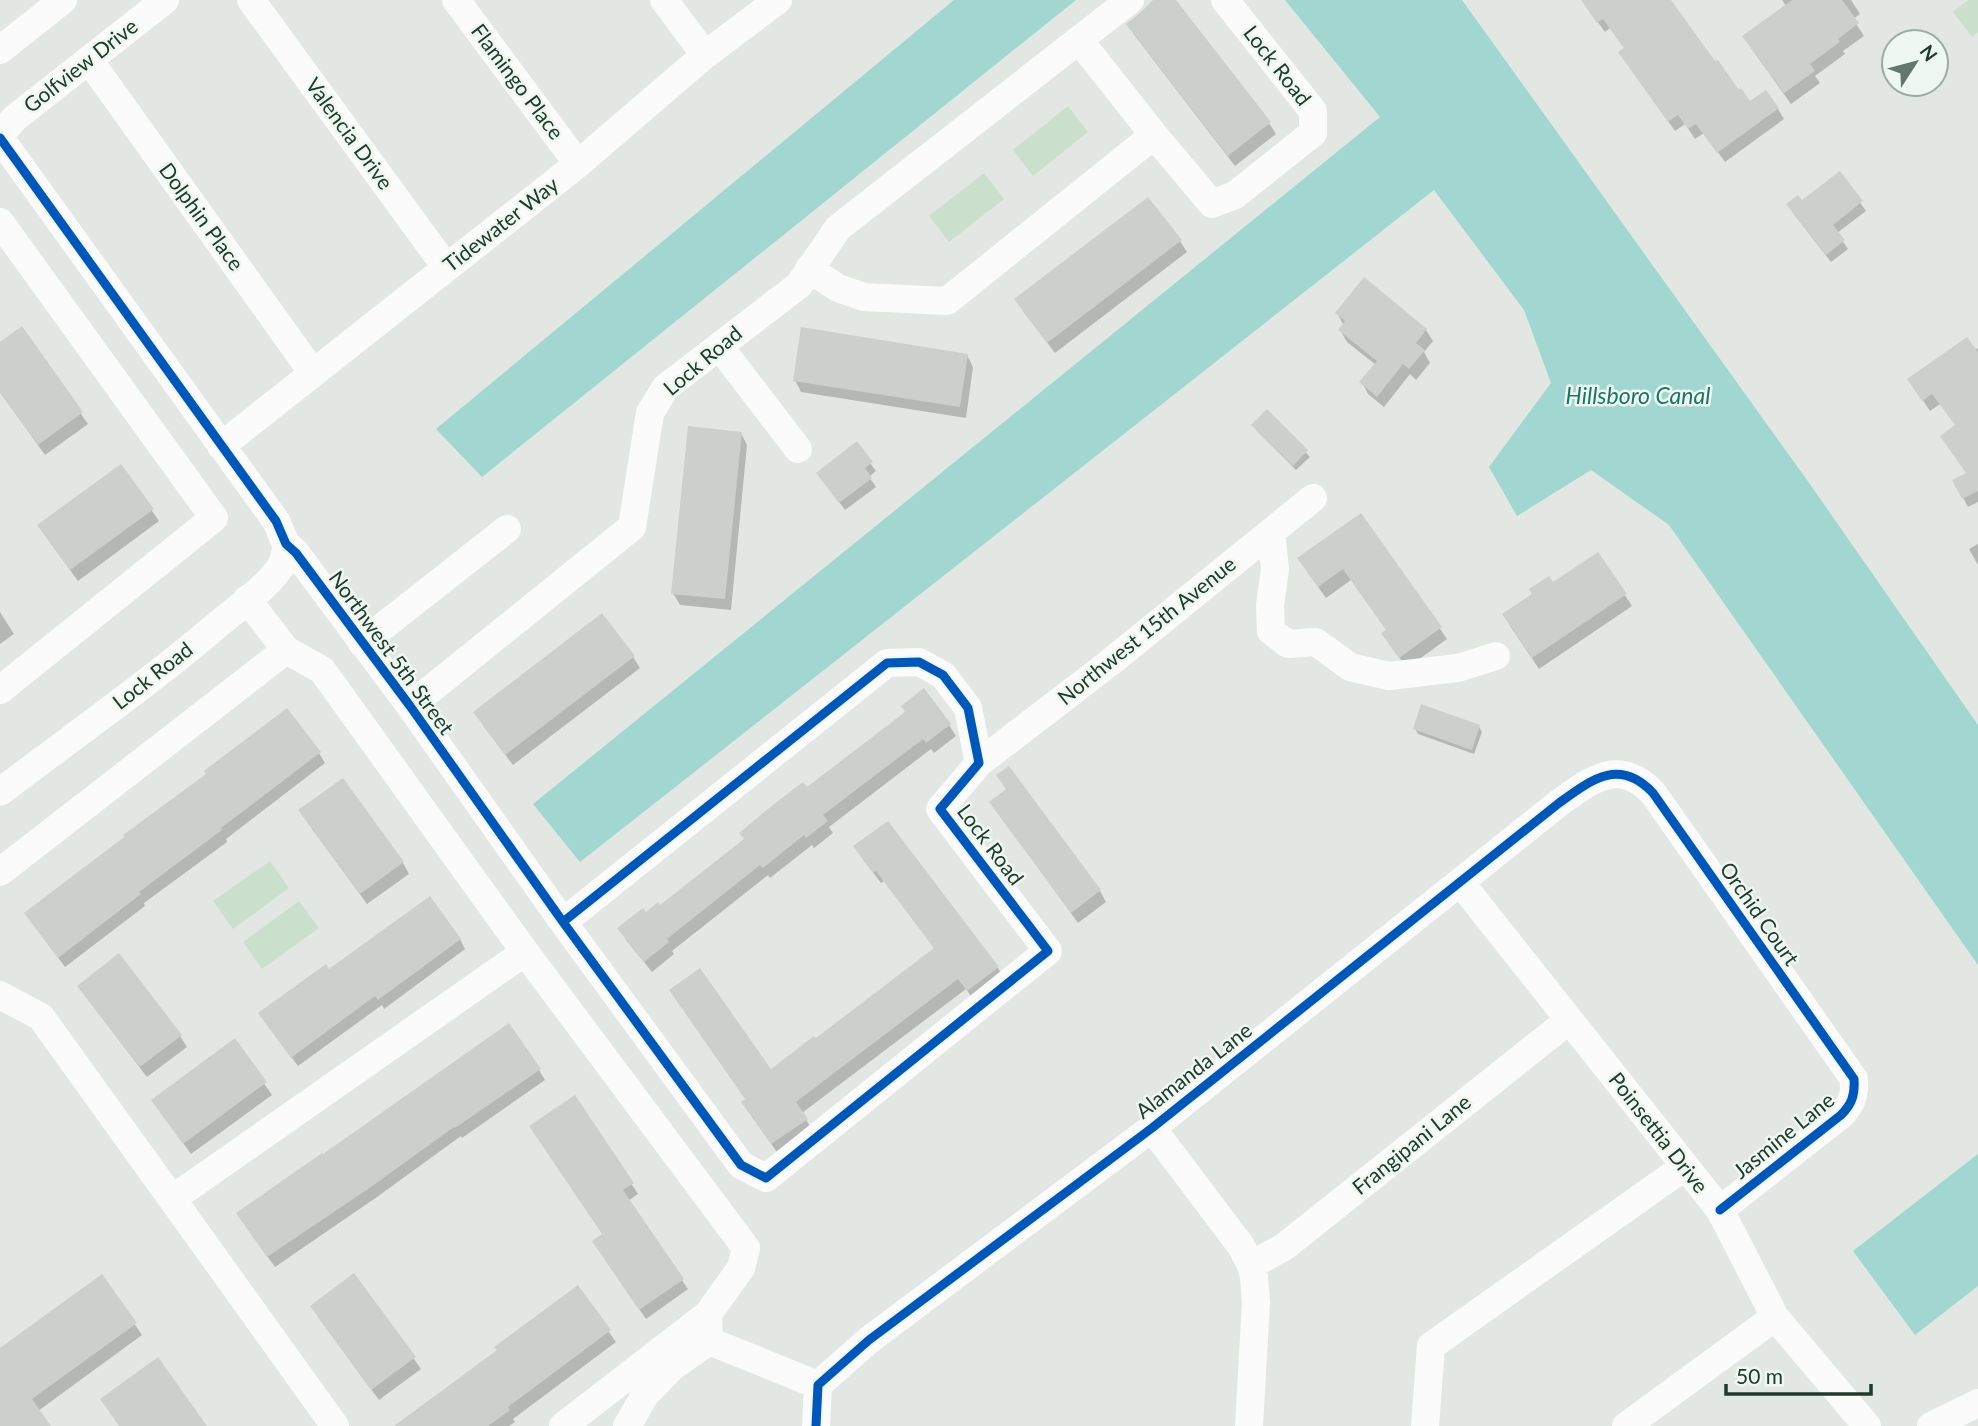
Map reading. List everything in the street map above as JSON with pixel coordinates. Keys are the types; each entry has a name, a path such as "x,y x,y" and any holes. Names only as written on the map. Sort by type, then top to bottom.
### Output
{"street":[{"path":"0,50 63,0"},
{"name":"Golfview Drive","path":"0,136 15,118 165,0"},
{"name":"Valencia Drive","path":"251,0 446,267"},
{"name":"Flamingo Place","path":"456,0 578,164"},
{"path":"664,0 705,55"},
{"name":"Tidewater Way","path":"221,446 578,164 705,55 778,0"},
{"name":"Lock Road","path":"410,706 632,527 650,413 665,388 799,285 838,229 1130,0"},
{"name":"Lock Road","path":"1079,40 1212,204 1235,195 1313,133 1313,111 1226,0"},
{"name":"Dolphin Place","path":"89,60 313,373"},
{"path":"809,269 838,288 864,296 947,301 1154,135"},
{"name":"Northwest 5th Street","path":"0,136 276,521 286,544 296,553 410,706 562,922 741,1166 766,1178"},
{"path":"0,222 214,518 0,690"},
{"path":"719,346 798,449"},
{"name":"Northwest 15th Avenue","path":"979,763 1313,498"},
{"path":"362,642 507,529"},
{"path":"1271,532 1275,569 1270,605 1271,631 1288,644 1316,642 1350,667 1389,676 1458,668 1496,656"},
{"name":"Lock Road","path":"0,792 187,651 275,575 281,568 286,544"},
{"path":"247,599 286,650 322,670 524,951 746,1248 741,1268 708,1327 645,1395 627,1426"},
{"path":"0,872 286,650"},
{"path":"562,922 887,663 919,662 943,675 968,708 979,763"},
{"name":"Lock Road","path":"766,1178 1048,951 940,809 979,763"},
{"name":"Alamanda Lane","path":"818,1385 869,1340 1152,1128 1589,781 1617,773 1628,776"},
{"name":"Orchid Court","path":"1628,776 1644,784 1653,793 1854,1079"},
{"name":"Poinsettia Drive","path":"1460,882 1720,1210 1776,1317 1867,1426"},
{"path":"172,1199 524,951"},
{"path":"0,995 41,1017 335,1426"},
{"name":"Frangipani Lane","path":"1251,1265 1284,1247 1569,1020"},
{"name":"Jasmine Lane","path":"1720,1210 1840,1115 1850,1105 1855,1092 1854,1079"},
{"path":"1152,1128 1241,1246 1251,1265 1256,1303 1249,1426"},
{"path":"1425,1426 1431,1346 1684,1167"},
{"path":"1626,1426 1776,1317"},
{"path":"708,1327 818,1385 816,1426"},
{"path":"562,1426 708,1327"},
{"path":"1931,1426 1978,1403"}],"green space":[{"path":"1968,0 1978,0 1978,32 1972,37 1953,12"},
{"path":"1068,106 1088,132 1033,176 1013,150"},
{"path":"984,173 1004,199 949,242 929,216"},
{"path":"270,861 289,888 233,929 213,901"},
{"path":"299,901 319,928 262,969 243,942"}],"water":[{"path":"954,0 1076,0 482,477 436,429"},
{"name":"Hillsboro Canal","path":"1285,0 1462,0 1807,480 1978,725 1978,965 1669,525 1591,470 1517,516 1489,467 1551,383 1524,310 1434,190 580,862 533,804 1380,117"},
{"path":"1978,1154 1978,1286 1915,1335 1853,1251"}],"building":[{"path":"1153,0 1176,0 1271,122 1228,156 1126,24"},
{"path":"1581,0 1671,0 1715,61 1718,60 1750,101 1766,90 1779,108 1717,153 1696,124 1688,129 1678,115 1668,122 1618,52 1624,48 1603,19 1597,23"},
{"path":"1792,0 1842,0 1859,23 1838,39 1840,42 1810,64 1815,71 1784,93 1742,36"},
{"path":"1840,171 1863,201 1833,225 1845,240 1826,255 1786,204 1798,195 1802,200"},
{"path":"1148,197 1182,240 1047,343 1014,299"},
{"path":"1364,277 1427,329 1416,343 1425,350 1409,369 1403,364 1377,397 1359,382 1377,361 1338,330 1345,321 1335,313"},
{"path":"22,326 83,412 38,445 0,393 0,342"},
{"path":"801,327 968,354 960,407 793,381"},
{"path":"1967,337 1978,352 1978,491 1962,499 1952,480 1966,473 1940,436 1955,425 1932,394 1922,401 1907,379"},
{"path":"1267,409 1308,450 1293,466 1251,425"},
{"path":"688,426 742,432 725,599 671,594"},
{"path":"857,441 873,462 865,468 872,478 839,503 816,473"},
{"path":"121,464 154,509 70,570 37,525"},
{"path":"1361,513 1442,627 1399,658 1381,633 1386,630 1343,569 1318,587 1297,558"},
{"path":"1598,552 1627,594 1532,658 1502,614 1532,594 1529,589 1549,576 1553,582"},
{"path":"602,613 635,656 505,755 473,712"},
{"path":"924,688 951,724 926,743 923,739 823,815 828,821 806,838 804,835 763,868 760,865 667,939 669,942 644,962 617,928 643,908 646,912 658,902 660,905 744,839 739,833 774,804 803,782 807,787 905,712 901,706"},
{"path":"1421,704 1480,725 1472,750 1413,729"},
{"path":"287,708 321,752 58,958 24,913 206,774 204,771"},
{"path":"1009,766 1101,890 1071,913 989,802 1006,789 996,775"},
{"path":"343,778 404,862 360,894 298,810"},
{"path":"888,821 999,967 967,991 958,979 796,1102 808,1119 771,1144 741,1102 745,1099 669,990 700,968 771,1069 934,948 876,871 873,873 853,846"},
{"path":"430,896 461,939 378,1000 375,996 291,1058 258,1013 326,964 329,969"},
{"path":"119,953 182,1035 140,1067 77,986"},
{"path":"509,1023 541,1069 267,1257 236,1213"},
{"path":"235,1038 267,1082 183,1144 151,1100"},
{"path":"575,1095 634,1183 623,1190 684,1279 639,1310 592,1241 602,1234 529,1126"},
{"path":"354,1273 416,1357 371,1390 310,1306"},
{"path":"102,1274 137,1323 32,1399 51,1426 0,1426 0,1348"},
{"path":"578,1285 611,1330 508,1407 510,1410 488,1426 394,1426 497,1350 494,1347"},
{"path":"158,1357 207,1426 119,1426 100,1399"}],"cycle path":[{"path":"0,138 276,521 286,544 296,553 410,706 563,922 741,1165 766,1178 1048,951 940,809 979,763 968,708 943,675 919,662 887,663 563,922"},
{"path":"816,1426 818,1385 869,1340 1152,1128 1559,803 1582,787 1605,776 1628,776 1641,782 1653,793 1854,1079 1852,1099 1841,1115 1720,1210"}]}
